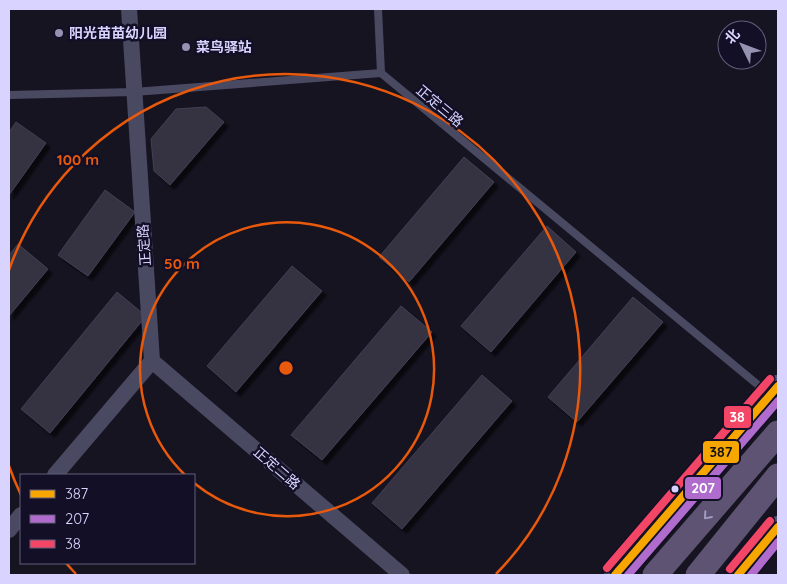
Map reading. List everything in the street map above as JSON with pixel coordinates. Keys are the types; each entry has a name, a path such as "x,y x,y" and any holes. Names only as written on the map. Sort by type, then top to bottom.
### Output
{"main road":[{"path":"615,575 774,391"},
{"path":"655,575 778,433"},
{"path":"698,575 776,479"},
{"path":"738,575 778,527"}],"street":[{"name":"正定路","path":"128,9 152,361"},
{"path":"57,474 152,361"},
{"name":"正定二路","path":"152,361 402,575"},
{"path":"9,530 20,516"}],"lane":[{"path":"9,96 134,92 381,73 378,9"},
{"name":"正定三路","path":"381,73 774,391"}],"building":[{"path":"206,107 224,122 170,185 154,171 151,139 176,109"},
{"path":"16,122 46,143 9,195 9,132"},
{"path":"464,157 494,182 409,282 379,257"},
{"path":"105,190 135,212 88,276 58,255"},
{"path":"547,226 576,252 491,352 461,326"},
{"path":"18,244 48,269 9,316 9,255"},
{"path":"292,266 322,291 236,392 207,366"},
{"path":"117,292 146,316 50,433 21,409"},
{"path":"633,297 663,322 577,422 548,397"},
{"path":"401,306 432,332 322,460 291,435"},
{"path":"482,375 512,401 402,529 372,503"}],"transit line":[{"name":"38","path":"607,568 770,379"},
{"name":"387","path":"615,575 778,386"},
{"name":"207","path":"628,575 778,401"},
{"name":"38","path":"730,569 770,521"},
{"name":"387","path":"738,575 778,527"},
{"name":"207","path":"751,575 778,542"}],"place":[{"name":"阳光苗苗幼儿园","path":"59,33"},
{"name":"菜鸟驿站","path":"186,47"}]}
